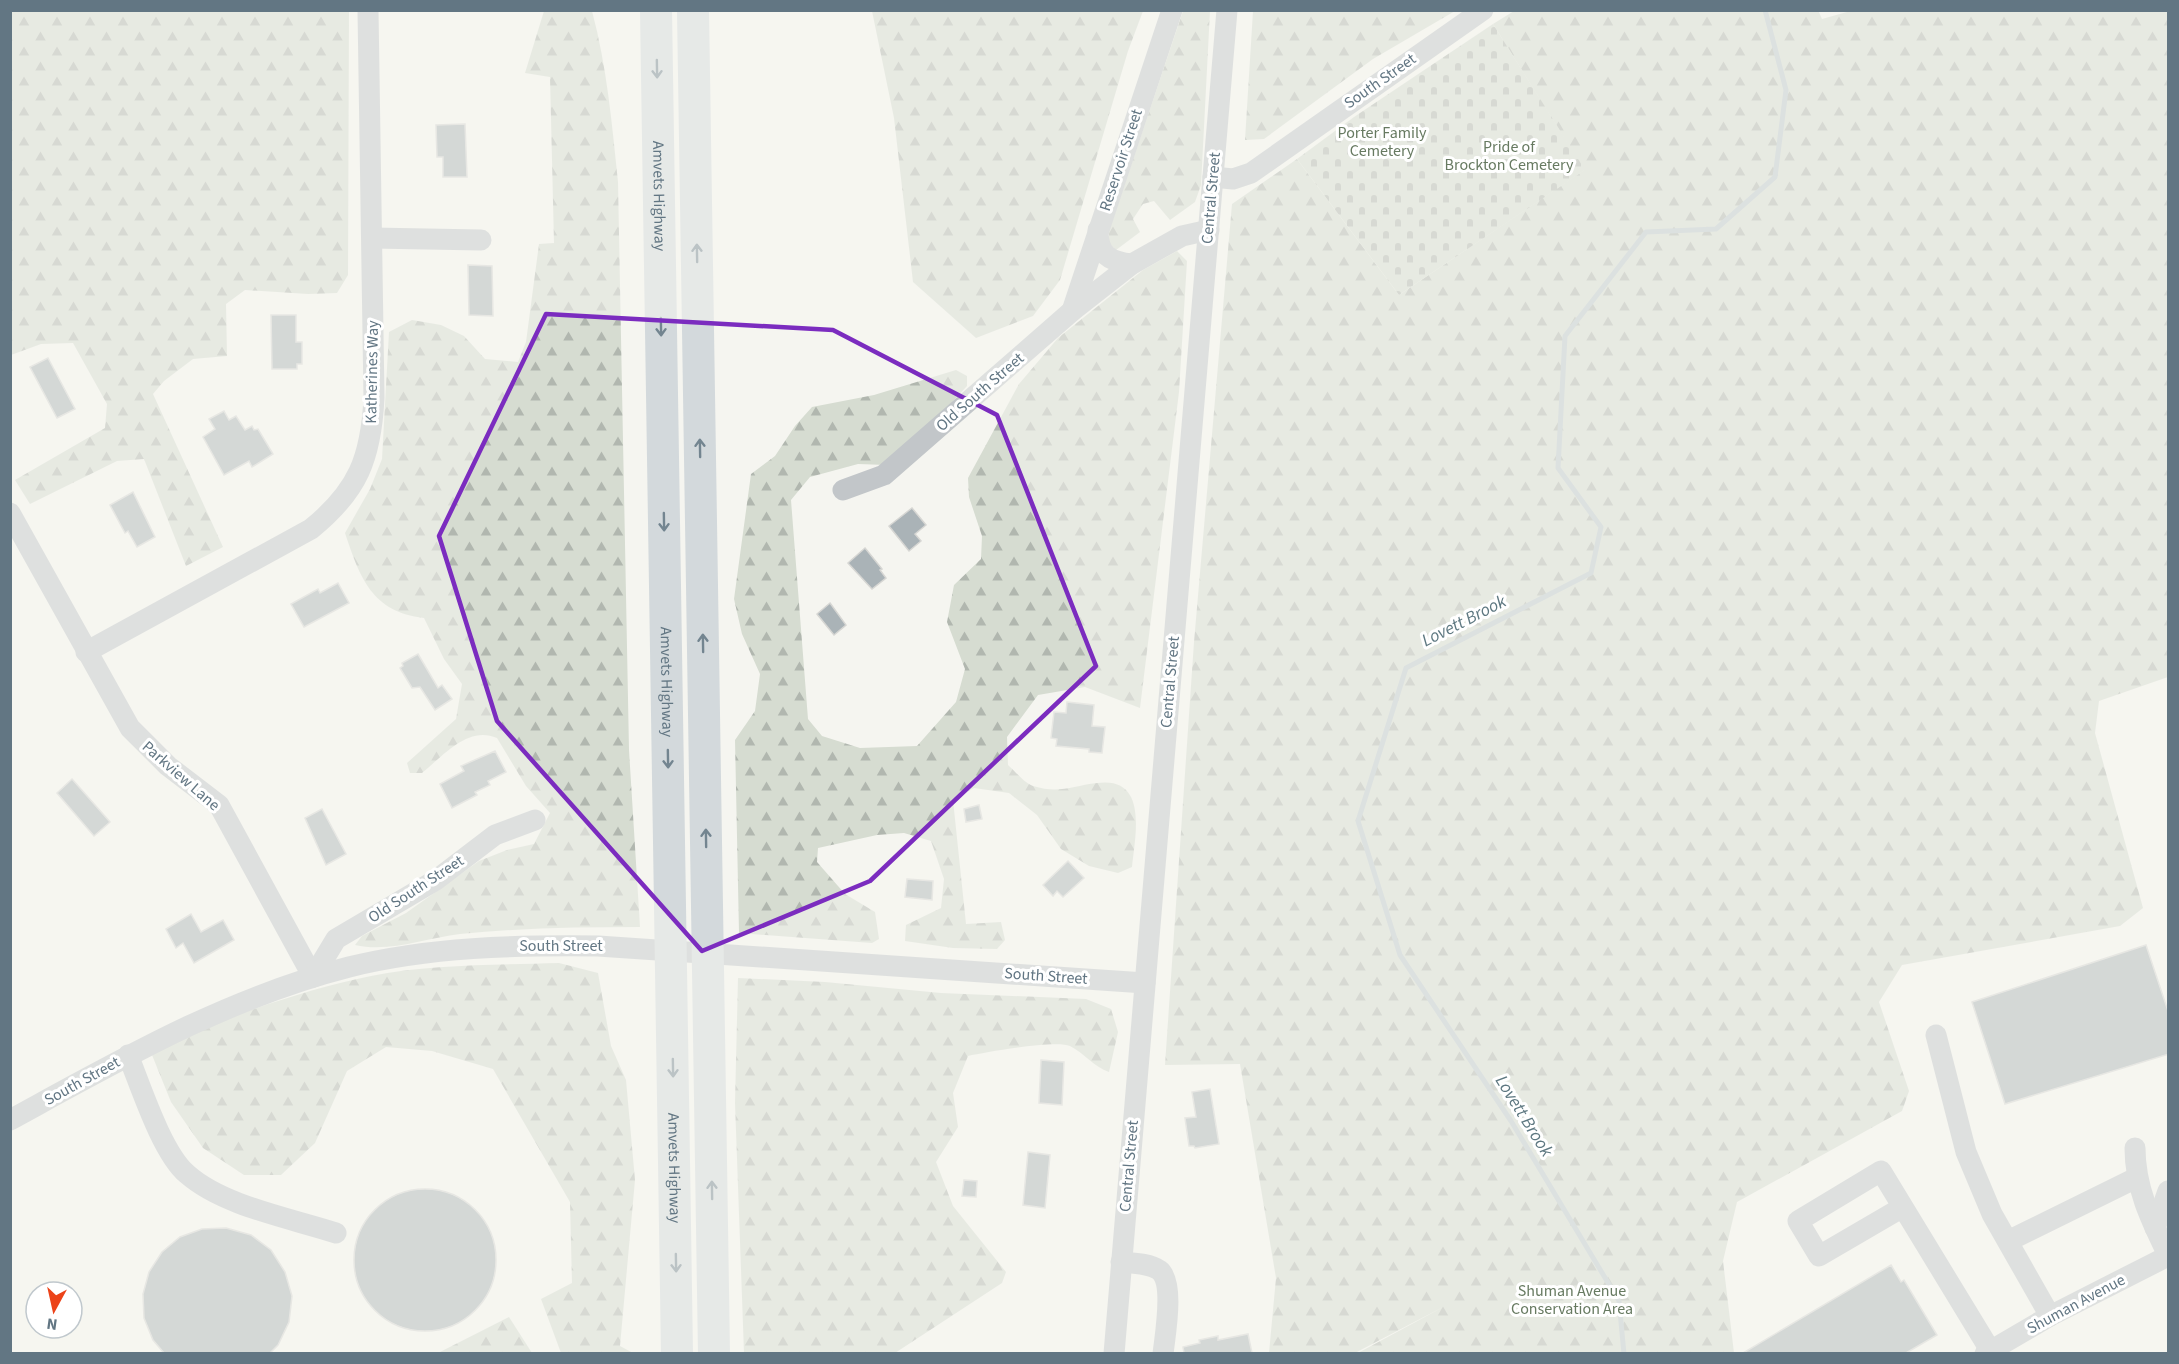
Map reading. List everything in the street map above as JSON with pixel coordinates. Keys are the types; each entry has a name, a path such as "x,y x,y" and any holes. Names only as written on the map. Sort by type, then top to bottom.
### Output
{"highway":[{"name":"Amvets Highway","path":"656,10 677,1353"},
{"path":"693,10 714,1353"}],"street":[{"name":"Katherines Way","path":"86,652 311,529 332,512 348,494 367,454 373,425 368,10"},
{"name":"Reservoir Street","path":"1072,311 1172,10"},
{"name":"Central Street","path":"1114,1353 1227,10"},
{"name":"South Street","path":"1213,177 1233,179 1251,173 1483,10"},
{"path":"1098,228 1098,242 1106,257 1116,262 1132,264 1182,236 1209,230"},
{"path":"372,238 481,240"},
{"name":"Old South Street","path":"843,490 884,475 1072,311 1132,264"},
{"name":"Parkview Lane","path":"10,513 130,728 168,766 219,805 313,977"},
{"name":"Old South Street","path":"313,977 336,939 436,880 495,836 535,820"},
{"name":"South Street","path":"10,1120 128,1055 194,1022 313,977 377,961 454,951 520,946 598,946 1145,983"},
{"path":"1936,1035 1966,1152 1992,1215 2050,1316"},
{"path":"128,1055 164,1141 186,1174 220,1196 336,1233"},
{"path":"2135,1148 2136,1178 2155,1228 2169,1255"},
{"path":"1903,1207 1819,1256 1798,1221 1881,1171 1903,1207 1988,1352"},
{"path":"2008,1241 2136,1178"},
{"path":"2155,1228 2169,1191"},
{"name":"Shuman Avenue","path":"1988,1352 2050,1316 2169,1255"},
{"path":"1121,1262 1154,1268 1164,1275 1168,1293 1163,1353"}],"highlighted area":[{"path":"546,314 833,330 997,415 1096,666 870,881 702,951 497,721 439,536"}],"green space":[{"path":"11,10 349,11 348,275 337,293 308,294 245,290 226,304 227,356 193,359 164,381 153,394 223,547 186,566 144,459 117,461 30,504 15,480 105,428 107,404 73,343 41,344 11,355"},
{"path":"1253,10 1455,11 1373,59 1264,139 1245,140"},
{"name":"Shuman Avenue Conservation Area","path":"1818,10 1822,19 1854,10 2168,11 2168,677 2099,701 2095,733 2143,908 2120,926 1902,965 1879,1002 1909,1091 1902,1111 1737,1202 1723,1261 1734,1353 1358,1353 1445,1306 1355,1353 1269,1353 1276,1278 1240,1064 1165,1065 1194,642 1232,204 1297,159 1399,295 1584,170 1493,24 1514,11"},
{"path":"544,11 592,11 605,74 614,139 618,182 629,750 640,927 505,930 460,934 394,946 355,945 362,936 406,913 479,861 507,850 534,844 550,813 526,786 497,738 486,735 466,739 456,744 422,773 410,773 407,763 456,719 462,684 444,659 424,618 392,609 371,590 356,564 345,533 370,489 382,459 389,332 412,320 441,325 464,336 485,359 518,362 526,342 539,244 554,243 550,77 525,73"},
{"path":"872,11 1143,11 1128,51 1060,280 1033,316 976,338 913,282 894,118"},
{"path":"1183,11 1210,11 1201,185 1195,202 1170,220 1154,201 1143,204 1133,219 1140,232 1116,250 1109,243 1109,231"},
{"name":"Pride of Brockton Cemetery","path":"1493,24 1585,170 1399,295 1297,159 1354,117"},
{"path":"1177,251 1187,261 1179,392 1140,708 1085,687 1038,695 1007,737 1008,765 1023,780 1033,786 1065,789 1097,783 1114,783 1125,789 1132,798 1135,811 1132,867 1118,873 1089,866 1061,849 1037,815 1009,793 974,788 953,800 966,924 1001,922 1005,940 997,949 953,948 905,941 906,925 941,908 944,879 931,841 904,833 877,835 818,848 817,862 845,894 875,912 879,939 872,943 739,933 735,740 755,711 760,674 742,634 734,599 751,474 775,456 795,426 812,407 874,395 956,370 967,376 967,386 943,412 886,465 858,464 810,477 791,500 808,719 822,736 860,748 917,746 956,702 965,669 947,622 954,585 981,559 982,536 969,497 968,478 1019,384 1058,338 1143,270"},
{"path":"559,963 598,973 611,1046 626,1080 635,1180 620,1346 633,1353 561,1353 541,1299 572,1283 570,1202 493,1069 432,1051 386,1047 347,1071 315,1143 281,1175 244,1175 203,1148 171,1102 150,1050 259,1007 371,976 441,967"},
{"path":"738,978 825,982 941,993 1086,999 1111,1009 1118,1032 1109,1072 1070,1046 1062,1045 1020,1047 968,1056 953,1093 958,1127 936,1162 953,1206 1006,1272 1002,1283 895,1353 744,1353 735,1103"},
{"path":"509,1317 532,1353 438,1353"}],"building":[{"path":"465,124 467,177 443,177 443,157 437,157 436,125"},
{"path":"468,265 492,266 493,316 469,315"},
{"path":"271,315 296,315 296,342 302,342 302,364 297,364 297,369 272,369"},
{"path":"48,358 75,409 57,418 30,367"},
{"path":"224,411 229,420 236,416 245,430 252,426 254,430 258,429 273,454 252,467 249,461 224,475 203,437 215,429 209,419"},
{"path":"133,492 155,537 137,547 128,531 125,533 110,505"},
{"path":"912,508 926,525 915,534 921,541 909,551 889,526"},
{"path":"865,548 882,569 880,570 886,578 872,589 848,563"},
{"path":"338,583 349,603 304,627 291,604 318,589 320,593"},
{"path":"830,603 846,625 834,635 817,614"},
{"path":"418,654 438,688 442,685 452,699 435,710 420,687 412,688 400,668 403,666 402,663"},
{"path":"1067,702 1094,705 1092,726 1105,727 1102,753 1089,752 1089,749 1056,746 1057,739 1051,738 1054,712 1066,713"},
{"path":"495,751 506,772 488,781 490,785 475,792 477,795 452,808 440,784 464,771 461,766"},
{"path":"72,779 110,822 94,836 57,793"},
{"path":"979,805 982,819 966,822 964,809"},
{"path":"322,809 346,854 326,865 305,818"},
{"path":"1068,861 1084,878 1063,897 1057,891 1053,896 1043,885"},
{"path":"907,879 933,881 932,900 905,897"},
{"path":"191,914 201,932 223,920 234,940 194,963 183,943 176,948 166,929"},
{"path":"2146,945 2169,1014 2169,1054 2005,1104 1972,1002"},
{"path":"1041,1060 1064,1062 1062,1105 1039,1103"},
{"path":"1210,1089 1219,1144 1195,1148 1189,1146 1185,1118 1196,1117 1192,1092"},
{"path":"1028,1152 1050,1155 1045,1208 1023,1205"},
{"path":"964,1180 977,1181 976,1197 962,1196"},
{"path":"425,1189 452,1195 475,1210 490,1233 496,1260 490,1287 475,1310 452,1325 425,1331 398,1325 375,1310 360,1287 354,1260 360,1233 375,1210 398,1195"},
{"path":"226,1228 251,1235 271,1250 285,1272 292,1296 289,1322 278,1345 270,1353 164,1353 153,1340 144,1318 143,1294 149,1272 162,1252 180,1237 202,1229"},
{"path":"1891,1265 1901,1282 1904,1280 1937,1335 1906,1353 1743,1353"},
{"path":"1248,1334 1252,1353 1184,1353 1183,1347 1200,1343 1199,1340 1218,1336 1218,1340"}],"waterway":[{"name":"Lovett Brook","path":"1624,1354 1619,1301 1511,1121 1400,955 1358,821 1406,668 1591,573 1601,527 1558,468 1565,336 1646,232 1716,229 1775,177 1786,90 1765,10"}],"park label":[{"name":"Porter Family Cemetery","path":"1382,142"}]}
